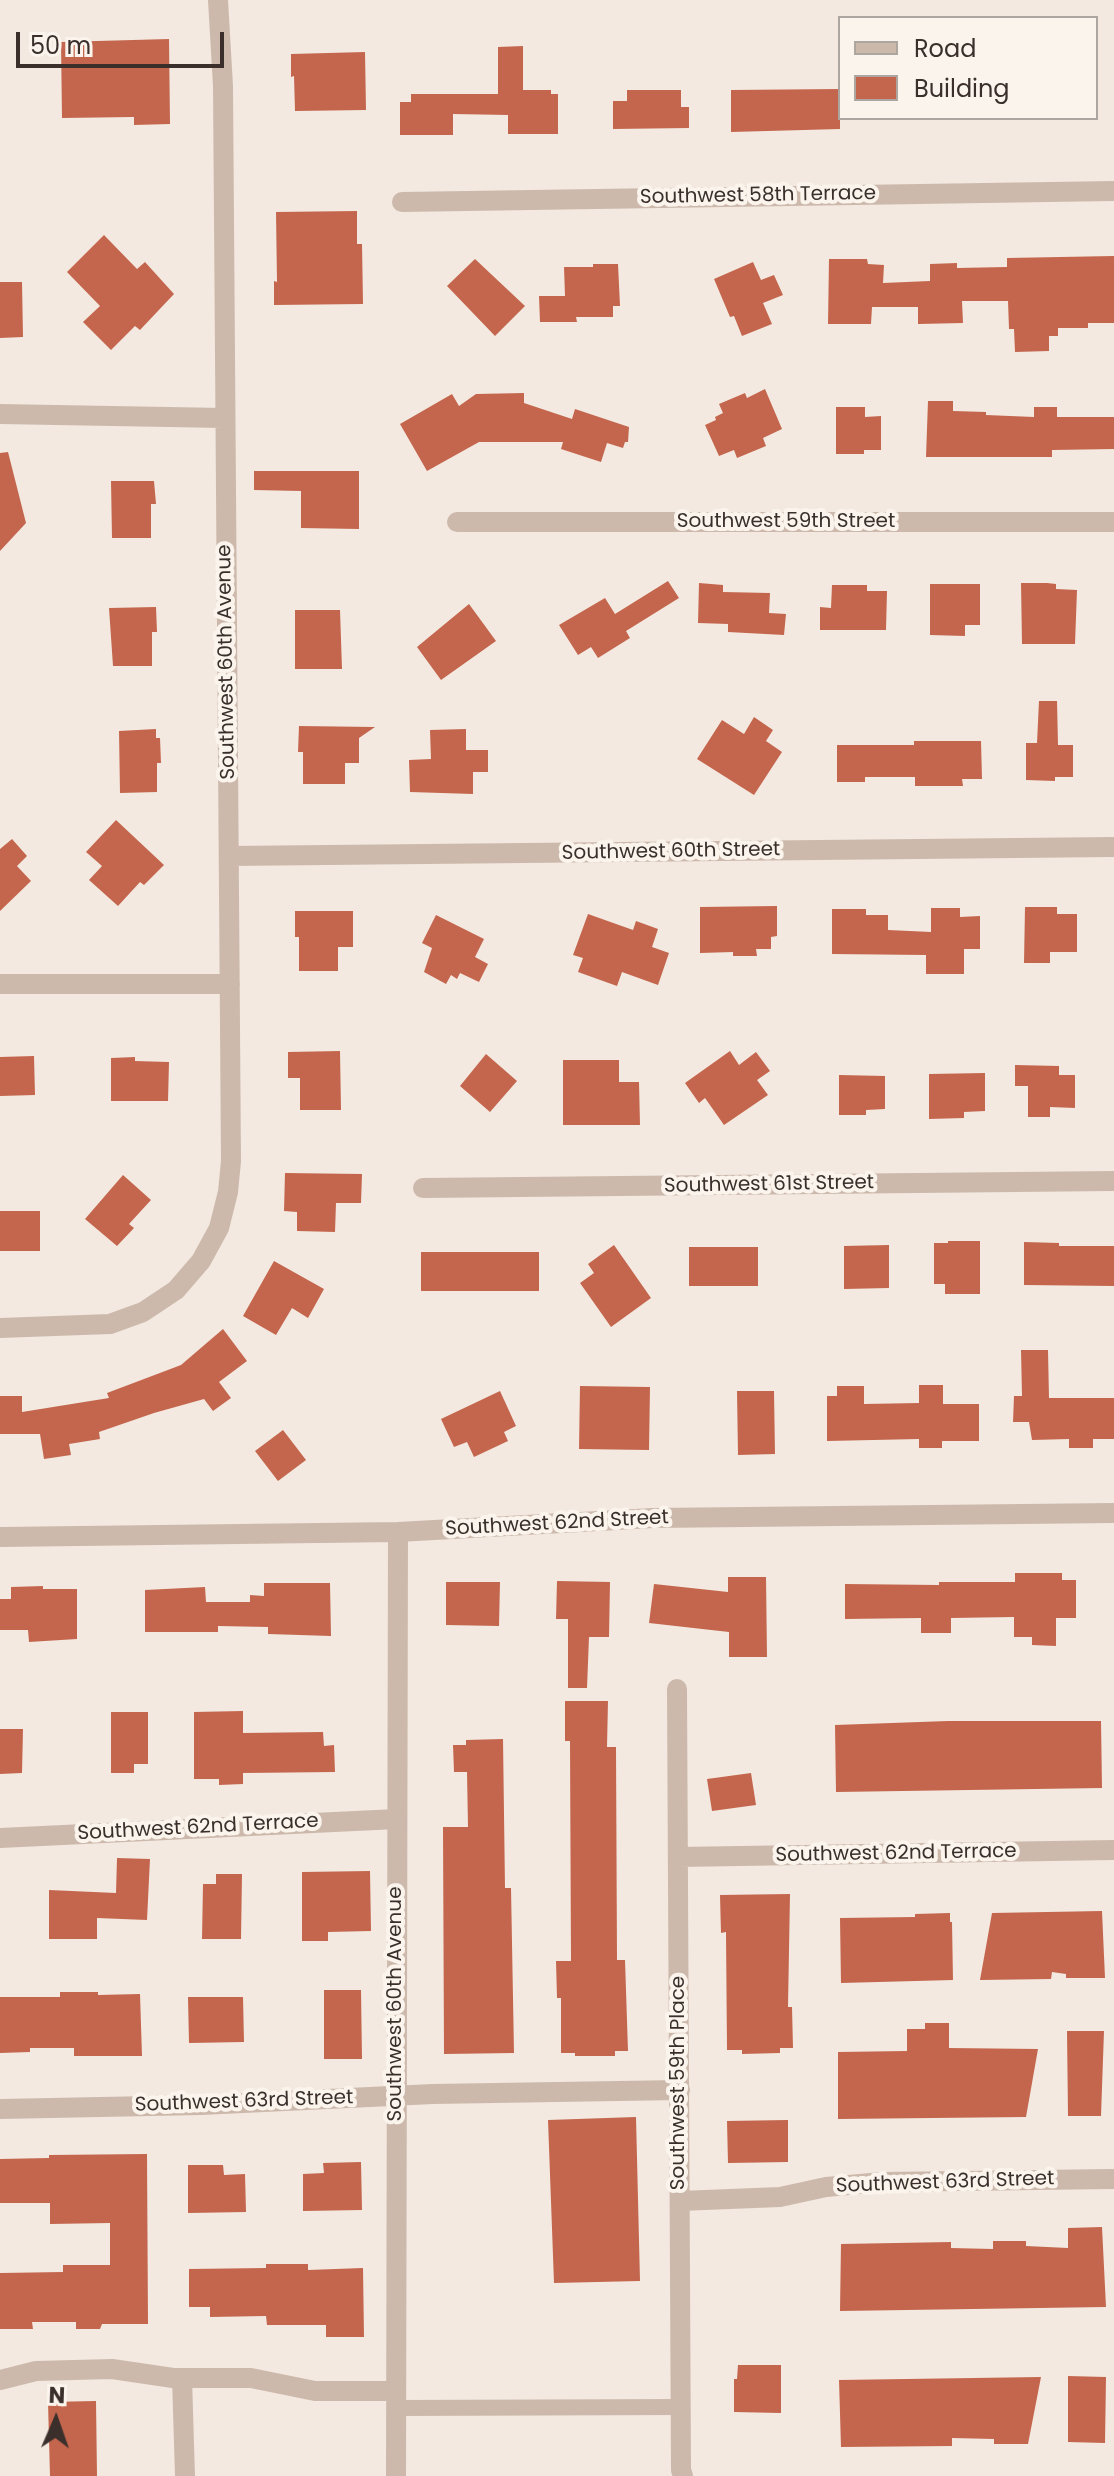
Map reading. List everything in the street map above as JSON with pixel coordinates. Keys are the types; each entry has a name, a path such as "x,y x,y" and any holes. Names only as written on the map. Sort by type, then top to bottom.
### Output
{"street":[{"name":"Southwest 60th Avenue","path":"0,1328 110,1324 126,1320 161,1301 189,1277 219,1228 225,1209 231,1161 230,984 223,86 218,0"},
{"name":"Southwest 58th Terrace","path":"402,202 1114,191"},
{"path":"0,414 224,418"},
{"name":"Southwest 59th Street","path":"457,522 1114,522"},
{"name":"Southwest 60th Street","path":"229,856 1114,847"},
{"path":"0,984 230,984"},
{"name":"Southwest 61st Street","path":"423,1188 1114,1181"},
{"name":"Southwest 62nd Street","path":"0,1537 398,1532 653,1518 1114,1513"},
{"name":"Southwest 60th Avenue","path":"396,2476 398,1532"},
{"name":"Southwest 59th Place","path":"677,1689 683,2476"},
{"name":"Southwest 62nd Terrace","path":"0,1838 397,1819"},
{"name":"Southwest 62nd Terrace","path":"678,1857 1114,1850"},
{"name":"Southwest 63rd Street","path":"0,2109 680,2090"},
{"name":"Southwest 63rd Street","path":"680,2201 754,2199 826,2187 882,2182 1114,2179"},
{"path":"0,2380 36,2371 112,2369 182,2378 251,2378 315,2391 396,2400"},
{"path":"182,2378 185,2476"}],"lane":[{"path":"396,2400 682,2407"}],"building":[{"path":"169,39 170,124 134,125 134,117 62,118 61,42"},
{"path":"523,46 523,90 551,90 551,94 558,94 558,134 508,134 508,115 453,114 453,135 400,135 400,102 411,102 411,94 498,94 498,47"},
{"path":"365,52 366,110 295,111 291,54"},
{"path":"838,89 840,129 731,132 731,90"},
{"path":"627,90 681,90 681,107 689,107 689,128 613,129 613,101 627,101"},
{"path":"357,211 357,244 362,244 363,304 274,305 274,281 277,282 276,212"},
{"path":"104,235 137,269 145,262 174,294 140,330 135,326 111,350 83,322 100,306 67,272"},
{"path":"1114,256 1114,323 1088,323 1088,328 1058,328 1058,336 1049,336 1049,351 1015,352 1014,329 1009,329 1008,301 962,301 963,323 918,324 918,307 872,307 871,324 828,324 829,259 867,259 868,264 884,265 883,283 930,281 930,264 957,263 957,268 1007,267 1007,258"},
{"path":"475,259 525,306 495,336 447,286"},
{"path":"753,262 761,280 774,275 783,295 763,303 772,324 742,336 714,279"},
{"path":"593,264 618,264 620,306 613,306 613,317 576,317 577,322 540,322 539,296 565,296 564,267 593,267"},
{"path":"0,282 22,282 23,337 0,338"},
{"path":"765,389 782,429 763,438 766,446 737,458 734,450 719,456 705,425 723,413 719,404 745,393 747,398"},
{"path":"524,393 524,403 572,419 575,409 629,427 628,442 623,448 607,443 601,462 561,449 563,442 479,442 427,471 400,424 452,394 459,406 476,394"},
{"path":"928,401 953,401 953,411 986,412 986,415 1034,417 1034,407 1057,407 1057,417 1114,417 1114,449 1052,450 1052,457 926,457"},
{"path":"836,407 865,407 865,417 881,416 881,450 864,450 864,454 836,454"},
{"path":"8,452 26,523 0,551 0,453"},
{"path":"254,471 359,471 359,529 301,528 301,491 254,490"},
{"path":"111,481 154,481 156,504 151,504 151,538 112,538"},
{"path":"668,581 679,598 626,631 630,638 598,658 591,647 578,655 559,625 605,598 615,614"},
{"path":"699,583 723,585 723,592 770,593 769,613 786,614 784,635 728,632 728,624 698,623"},
{"path":"1021,583 1056,584 1056,589 1077,590 1075,644 1022,644"},
{"path":"930,584 980,584 980,625 965,625 965,636 930,635"},
{"path":"832,585 867,585 867,591 887,591 886,630 820,630 820,607 831,608"},
{"path":"469,604 496,641 441,680 417,647"},
{"path":"156,607 157,632 152,632 152,666 113,666 109,608"},
{"path":"295,610 340,610 342,669 295,669"},
{"path":"1039,701 1057,701 1058,745 1073,745 1073,777 1055,777 1055,781 1026,780 1026,743 1037,743"},
{"path":"754,717 773,730 766,741 782,752 754,795 697,759 722,720 744,734"},
{"path":"299,726 375,727 359,738 359,763 345,763 345,784 303,784 303,752 298,752"},
{"path":"156,729 156,738 160,738 161,763 157,763 157,792 120,793 119,731"},
{"path":"466,729 466,750 488,750 488,772 473,772 473,794 410,792 409,760 431,759 430,730"},
{"path":"914,741 981,741 982,779 962,779 963,786 915,786 915,777 865,777 865,782 837,782 837,745 914,745"},
{"path":"116,820 164,865 144,885 140,882 118,906 89,880 102,866 86,852"},
{"path":"12,839 27,856 17,866 31,881 0,911 0,849"},
{"path":"777,906 777,936 771,937 771,949 756,949 757,956 733,956 733,952 700,953 700,907"},
{"path":"1025,907 1057,907 1057,914 1077,914 1077,952 1050,952 1050,963 1024,963"},
{"path":"931,908 960,908 960,917 980,916 980,949 964,949 964,974 926,974 926,955 832,954 832,909 866,909 866,915 888,915 888,930 931,932"},
{"path":"295,911 353,911 353,947 338,947 338,971 299,971"},
{"path":"588,914 633,930 636,921 658,929 652,947 669,953 658,985 622,972 617,986 578,972 583,958 573,955"},
{"path":"436,915 484,939 475,957 488,964 479,982 460,973 457,979 451,975 446,984 424,972 432,948 422,943"},
{"path":"340,1051 341,1110 300,1110 300,1078 288,1078 288,1052"},
{"path":"730,1051 739,1065 756,1052 770,1071 757,1080 768,1095 724,1125 705,1098 699,1103 685,1083"},
{"path":"486,1054 517,1081 490,1112 460,1086"},
{"path":"34,1056 35,1095 0,1096 0,1057"},
{"path":"135,1057 135,1061 169,1062 168,1101 111,1101 111,1058"},
{"path":"563,1060 619,1060 619,1082 639,1082 640,1125 563,1125"},
{"path":"1015,1065 1059,1066 1059,1075 1075,1075 1075,1108 1050,1107 1050,1117 1028,1117 1028,1086 1015,1086"},
{"path":"985,1073 985,1111 964,1112 964,1118 929,1119 929,1074"},
{"path":"839,1075 885,1076 885,1109 866,1110 866,1115 839,1115"},
{"path":"285,1173 362,1174 361,1203 336,1203 335,1232 297,1231 297,1212 284,1211"},
{"path":"123,1175 151,1200 129,1224 134,1228 117,1246 85,1219"},
{"path":"0,1211 40,1211 40,1251 0,1251"},
{"path":"980,1241 980,1294 945,1294 945,1284 934,1284 934,1243"},
{"path":"1024,1242 1059,1243 1059,1246 1114,1246 1114,1286 1024,1285"},
{"path":"614,1245 651,1298 611,1327 580,1283 594,1273 588,1264"},
{"path":"889,1245 889,1288 844,1289 844,1246"},
{"path":"689,1247 758,1247 758,1286 689,1286"},
{"path":"421,1252 539,1252 539,1291 421,1291"},
{"path":"274,1261 324,1289 308,1318 292,1308 276,1335 243,1316"},
{"path":"223,1329 247,1361 219,1382 231,1398 213,1411 204,1399 154,1413 99,1432 100,1439 69,1444 71,1455 44,1459 40,1434 0,1434 0,1396 22,1396 22,1412 109,1398 107,1393 181,1365"},
{"path":"1021,1350 1048,1350 1049,1398 1114,1398 1114,1439 1093,1439 1093,1448 1069,1448 1069,1439 1032,1440 1029,1422 1013,1422 1014,1396 1022,1396"},
{"path":"919,1385 943,1385 943,1404 979,1404 979,1441 942,1441 942,1448 919,1448 919,1439 827,1441 827,1396 837,1396 837,1386 864,1386 864,1404 919,1403"},
{"path":"580,1386 650,1387 649,1450 579,1449"},
{"path":"500,1391 516,1426 504,1432 508,1441 474,1457 467,1442 454,1447 441,1419"},
{"path":"737,1391 774,1391 775,1454 738,1455"},
{"path":"283,1430 306,1460 278,1481 255,1451"},
{"path":"1015,1573 1062,1573 1062,1580 1076,1580 1076,1618 1056,1618 1056,1646 1032,1645 1032,1637 1014,1637 1014,1617 951,1618 951,1633 921,1633 921,1618 845,1619 845,1584 1015,1582"},
{"path":"728,1577 766,1577 767,1657 729,1657 729,1632 649,1623 654,1584 728,1592"},
{"path":"557,1581 610,1582 609,1637 589,1637 587,1688 568,1688 568,1619 556,1619"},
{"path":"446,1582 500,1582 499,1626 446,1625"},
{"path":"264,1583 330,1583 331,1636 268,1634 268,1627 218,1626 218,1632 145,1632 145,1590 205,1587 206,1602 250,1602 250,1595 264,1596"},
{"path":"43,1586 43,1589 77,1589 77,1639 29,1642 28,1630 0,1630 0,1599 11,1599 11,1587"},
{"path":"565,1701 608,1701 607,1747 616,1747 617,1960 625,1960 628,2051 615,2051 615,2056 561,2053 561,1998 557,1998 556,1961 571,1961 570,1741 565,1741"},
{"path":"243,1711 243,1733 323,1732 324,1746 334,1745 335,1772 243,1773 243,1784 219,1785 219,1779 194,1779 194,1712"},
{"path":"111,1712 148,1712 148,1764 134,1764 134,1773 111,1773"},
{"path":"1101,1721 1102,1788 836,1792 835,1725"},
{"path":"0,1729 23,1729 22,1773 0,1774"},
{"path":"503,1739 505,1888 511,1888 514,2053 444,2054 443,1827 468,1827 467,1772 454,1772 453,1745 466,1745 466,1740"},
{"path":"751,1773 756,1805 712,1811 707,1779"},
{"path":"117,1858 150,1859 147,1920 97,1918 97,1939 49,1939 49,1890 116,1893"},
{"path":"370,1871 371,1931 328,1932 328,1941 302,1941 302,1872"},
{"path":"216,1874 242,1874 241,1939 202,1939 203,1884 216,1884"},
{"path":"790,1894 788,2007 792,2007 793,2048 780,2048 780,2053 742,2054 742,2050 727,2050 726,1932 721,1933 720,1895"},
{"path":"1102,1911 1105,1978 1066,1978 1066,1974 1052,1972 1051,1979 980,1980 992,1913"},
{"path":"950,1913 953,1980 841,1983 840,1918 915,1917 915,1914"},
{"path":"324,1990 361,1990 362,2059 324,2059"},
{"path":"60,1992 140,1994 142,2056 74,2056 74,2048 30,2048 30,2052 0,2053 0,1997 60,1997"},
{"path":"188,1997 243,1997 244,2042 189,2043"},
{"path":"925,2023 949,2023 949,2048 1038,2049 1026,2117 838,2119 838,2052 907,2051 907,2029 925,2029"},
{"path":"1067,2031 1104,2031 1101,2116 1068,2116"},
{"path":"636,2117 640,2281 554,2283 548,2120"},
{"path":"788,2120 788,2162 728,2163 727,2121"},
{"path":"147,2154 148,2324 102,2324 100,2329 76,2329 76,2322 32,2322 33,2329 0,2329 0,2273 63,2272 63,2265 110,2265 110,2223 50,2224 50,2203 0,2203 0,2159"},
{"path":"361,2162 362,2210 303,2211 303,2174 324,2173 323,2163"},
{"path":"188,2165 223,2165 224,2175 245,2174 246,2212 188,2213"},
{"path":"1102,2227 1106,2307 840,2311 841,2244 951,2242 951,2248 993,2249 993,2241 1026,2241 1026,2246 1068,2248 1068,2228"},
{"path":"266,2264 308,2264 308,2270 363,2268 364,2337 326,2337 326,2325 267,2325 266,2316 210,2317 210,2307 189,2307 189,2269 266,2268"},
{"path":"738,2365 781,2365 781,2413 734,2412 734,2379 737,2379"},
{"path":"1068,2376 1106,2377 1105,2443 1068,2442"},
{"path":"1041,2377 1028,2444 994,2444 994,2439 952,2438 952,2446 841,2447 839,2380"},
{"path":"96,2401 97,2476 50,2476 48,2402"}]}
